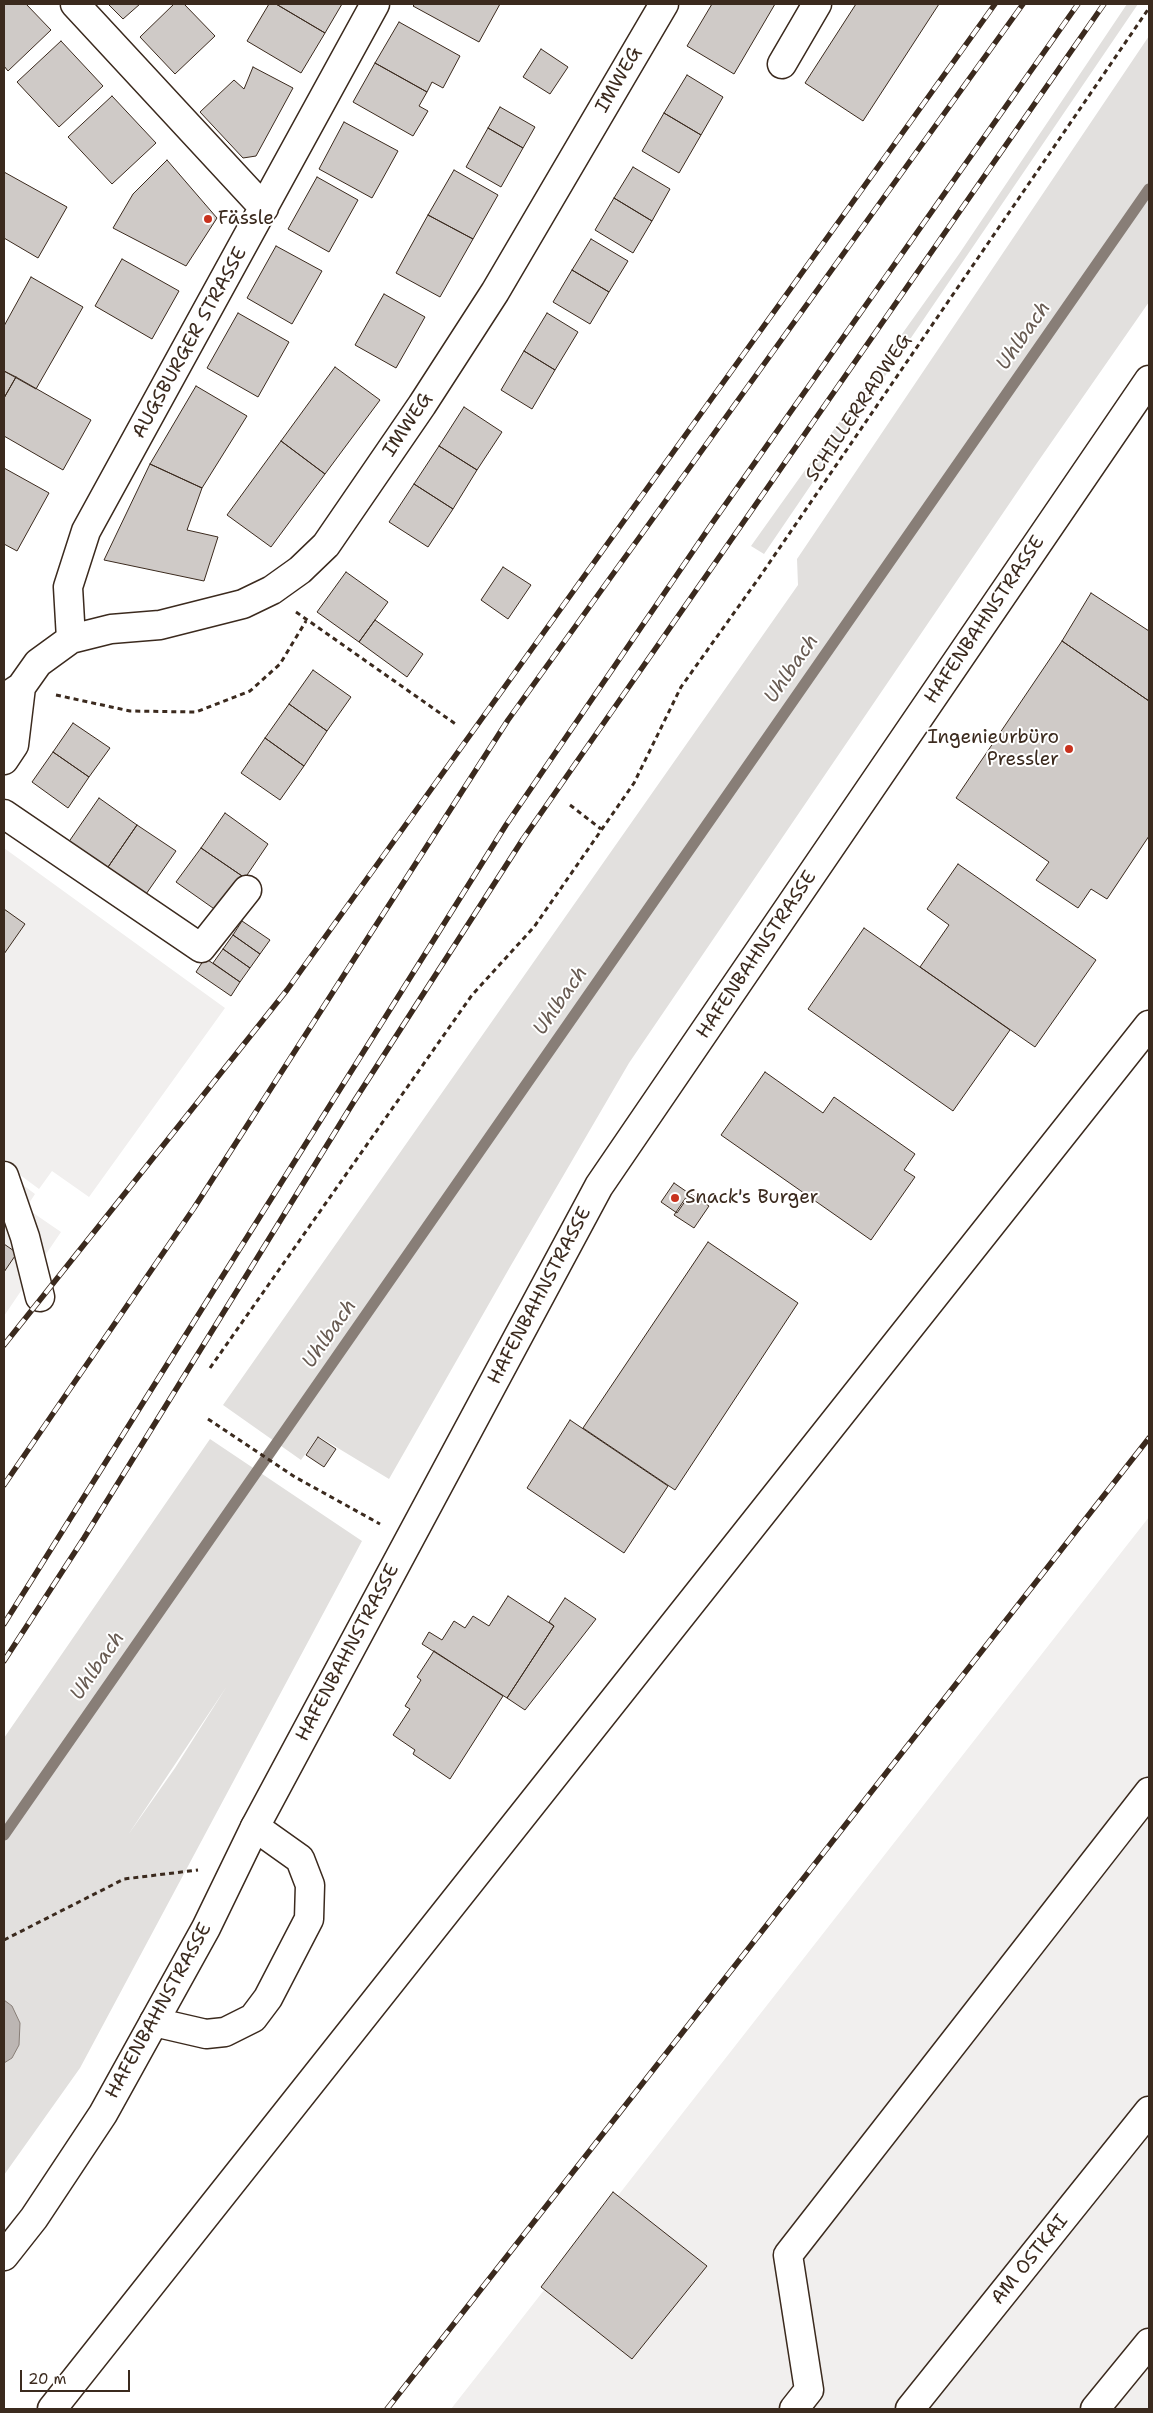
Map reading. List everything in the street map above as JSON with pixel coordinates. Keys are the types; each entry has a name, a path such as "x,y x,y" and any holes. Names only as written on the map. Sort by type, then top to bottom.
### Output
{"street":[{"path":"75,4 264,208"},
{"name":"AUGSBURGER STRASSE","path":"71,639 68,587 86,531 375,4"},
{"name":"IMWEG","path":"9,688 38,663 71,639 111,629 160,625 243,604 272,590 300,570 326,545 422,405 495,292 664,4"},
{"path":"782,64 817,4"},
{"name":"HAFENBAHNSTRASSE","path":"4,2256 34,2218 103,2114 206,1928 254,1827 599,1186 1149,380"},
{"path":"4,760 14,745 9,688"},
{"path":"4,814 201,948 247,890"},
{"path":"52,2409 1149,1025"},
{"path":"4,1176 25,1237 40,1297"},
{"path":"794,2409 809,2390 788,2255 1149,1792"},
{"path":"154,2022 206,2034 225,2032 253,2018 268,1998 309,1919 310,1885 300,1859 254,1827"},
{"name":"AM OSTKAI","path":"910,2409 1149,2111"},
{"path":"1095,2409 1149,2343"}],"path":[{"name":"SCHILLERRADWEG","path":"210,1368 472,996 534,927 634,783 681,687 761,575 1149,8"},
{"path":"272,590 306,621 457,725"},
{"path":"9,688 130,712 196,712 250,691 280,664 306,621"},
{"path":"570,805 601,828"},
{"path":"208,1419 294,1477 410,1538"},
{"path":"4,1940 124,1879 236,1866"}],"shaded area":[{"path":"1127,4 1138,4 764,554 751,546 959,254"},
{"path":"1149,36 1149,302 1037,463 629,1063 389,1479 318,1436 301,1460 223,1405 798,585 797,559"},
{"path":"4,848 225,1008 89,1197 52,1171 39,1189 4,1163"},
{"path":"4,1171 35,1194 26,1208 61,1232 4,1316"},
{"path":"210,1439 362,1541 80,2068 4,2175 4,2063 12,2058 12,2006 4,2000 4,1738","holes":["227,1686 175,1768 128,1835"]},
{"path":"1149,1517 1149,2409 451,2409"},
{"path":"4,2000 12,2006 20,2023 19,2045 12,2058 4,2063"}],"building":[{"path":"4,4 26,4 51,30 8,71 4,66"},
{"path":"108,4 140,4 123,19"},
{"path":"174,4 184,4 215,36 175,74 140,37"},
{"path":"269,4 276,4 325,33 301,73 247,41"},
{"path":"276,4 342,4 325,33"},
{"path":"415,4 500,4 479,42 413,6"},
{"path":"712,4 775,4 734,74 687,46"},
{"path":"856,4 939,4 863,121 805,83"},
{"path":"399,22 460,56 443,88 432,82 427,92 375,63"},
{"path":"61,41 103,86 59,127 17,82"},
{"path":"541,49 568,67 550,94 523,77"},
{"path":"375,63 427,92 419,106 428,111 413,136 353,102"},
{"path":"253,67 293,88 256,156 243,158 200,112 234,80 244,89"},
{"path":"687,75 723,97 701,135 664,113"},
{"path":"112,96 156,143 112,184 68,137"},
{"path":"500,107 535,127 523,148 488,128"},
{"path":"664,113 701,135 679,173 642,151"},
{"path":"344,122 398,151 372,198 319,169"},
{"path":"488,128 523,148 501,187 466,167"},
{"path":"167,160 217,218 186,266 113,228 133,194"},
{"path":"633,167 670,189 652,221 614,198"},
{"path":"454,170 498,195 473,239 428,215"},
{"path":"4,172 67,207 38,258 4,238"},
{"path":"317,177 358,200 329,252 288,229"},
{"path":"614,198 652,221 633,253 595,230"},
{"path":"428,215 473,239 440,297 396,273"},
{"path":"591,239 628,261 609,292 572,270"},
{"path":"276,246 322,271 292,324 247,298"},
{"path":"122,259 179,291 152,339 95,306"},
{"path":"572,270 609,292 590,324 553,302"},
{"path":"31,277 83,307 36,389 4,371 4,326"},
{"path":"384,294 425,317 396,368 355,345"},
{"path":"238,313 289,342 258,397 207,368"},
{"path":"547,313 578,332 555,370 524,351"},
{"path":"524,351 555,370 532,409 501,390"},
{"path":"335,367 380,400 325,474 281,441"},
{"path":"4,371 16,377 4,398"},
{"path":"16,377 91,420 63,470 4,436 4,398"},
{"path":"196,386 247,416 202,488 150,464"},
{"path":"464,407 502,432 477,470 439,446"},
{"path":"281,441 325,474 271,547 227,515"},
{"path":"439,446 477,470 453,509 414,484"},
{"path":"150,464 202,488 187,530 218,537 204,581 104,560"},
{"path":"4,468 49,493 17,551 4,544"},
{"path":"414,484 453,509 428,547 389,522"},
{"path":"503,567 531,585 508,619 481,600"},
{"path":"346,572 388,602 359,642 317,612"},
{"path":"1091,593 1149,631 1149,701 1062,641"},
{"path":"375,620 423,654 407,677 359,642"},
{"name":"Ingenieurbüro Pressler","path":"1062,641 1149,701 1149,836 1107,899 1091,889 1078,908 1036,880 1049,862 956,798"},
{"path":"313,670 351,697 327,731 289,704"},
{"path":"289,704 327,731 304,766 265,738"},
{"path":"73,723 110,748 89,777 53,752"},
{"path":"265,738 304,766 280,800 241,773"},
{"path":"53,752 89,777 68,808 32,782"},
{"path":"99,798 137,825 106,870 68,843"},
{"path":"225,813 268,844 245,878 201,848"},
{"path":"137,825 176,851 144,897 106,870"},
{"path":"201,848 245,878 220,913 176,882"},
{"path":"958,864 1096,960 1035,1047 920,967 949,925 927,909"},
{"path":"4,909 25,924 4,954"},
{"path":"242,921 270,940 260,954 233,935"},
{"path":"864,928 1010,1030 953,1111 808,1009"},
{"path":"233,935 260,954 250,968 223,949"},
{"path":"223,949 250,968 240,982 213,963"},
{"path":"205,958 240,982 231,996 196,972"},
{"path":"765,1072 823,1113 834,1097 915,1154 904,1170 915,1177 871,1240 721,1135"},
{"name":"Snack's Burger","path":"674,1183 690,1194 677,1213 661,1202"},
{"path":"689,1193 709,1206 694,1228 674,1215"},
{"path":"708,1242 798,1303 675,1490 583,1428"},
{"path":"4,1244 17,1253 4,1272"},
{"path":"570,1420 668,1486 624,1553 527,1488"},
{"path":"318,1437 336,1449 324,1467 306,1455"},
{"path":"508,1596 554,1626 507,1698 422,1644 429,1632 442,1640 454,1621 465,1628 473,1616 489,1626"},
{"path":"565,1598 596,1619 525,1710 507,1698 554,1626 549,1622"},
{"path":"434,1651 503,1696 450,1779 413,1754 415,1750 393,1735 410,1709 405,1706 421,1680 417,1677"},
{"path":"613,2192 707,2266 632,2359 541,2287"}],"waterway":[{"name":"Uhlbach","path":"4,1835 1149,189"}],"railway":[{"path":"4,1345 287,990 995,4"},
{"path":"4,1485 194,1208 508,720 1023,4"},
{"path":"4,1624 506,825 713,522 1078,4"},
{"path":"4,1661 84,1538 353,1103 523,839 1104,4"},
{"path":"387,2409 1149,1438"}],"place":[{"name":"Fässle","path":"208,219"},
{"name":"Ingenieurbüro Pressler","path":"1069,749"},
{"name":"Snack's Burger","path":"675,1198"}]}
